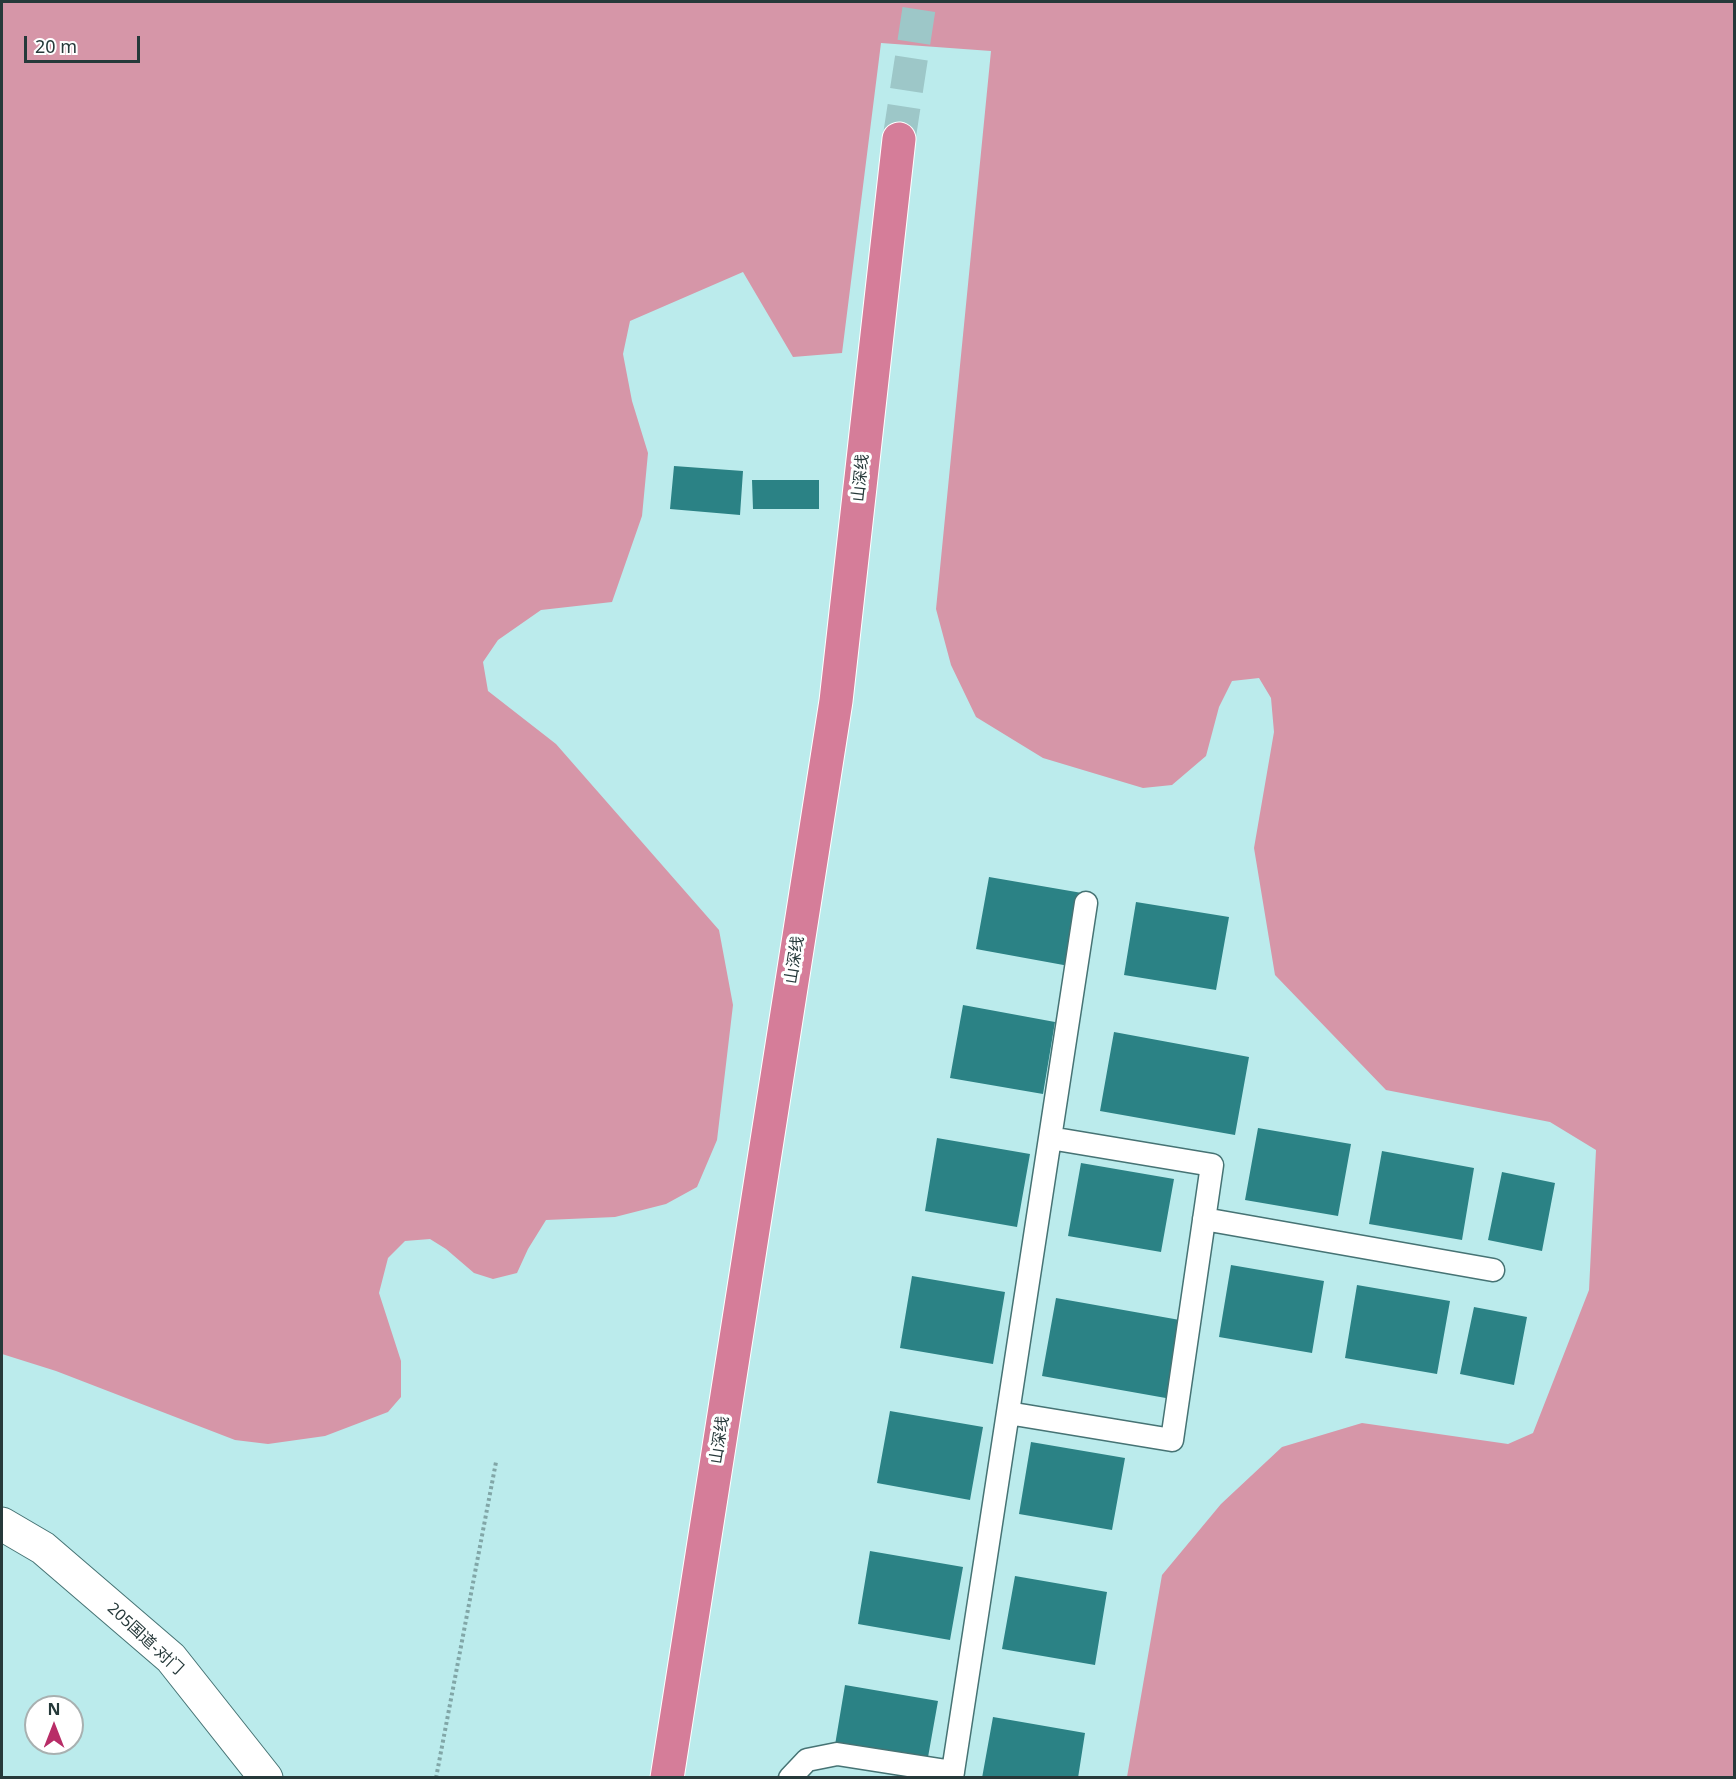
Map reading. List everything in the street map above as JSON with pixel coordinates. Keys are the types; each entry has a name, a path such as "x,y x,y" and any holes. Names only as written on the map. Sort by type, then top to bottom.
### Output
{"highway":[{"name":"山深线","path":"667,1778 836,701 899,139"}],"street":[{"name":"205国道-对门","path":"2,1524 43,1548 171,1658 266,1778"}],"lane":[{"path":"790,1778 807,1760 837,1754 952,1775 1086,903"},
{"path":"1008,1413 1172,1440 1212,1165 1050,1138"},
{"path":"1204,1219 1493,1270"}],"path":[{"path":"436,1778 496,1462"}],"shaded area":[{"path":"2,2 1734,2 1734,1777 1127,1777 1162,1575 1221,1504 1282,1447 1362,1423 1508,1444 1533,1433 1589,1290 1596,1150 1550,1122 1386,1090 1275,975 1254,848 1274,732 1271,698 1259,678 1232,681 1219,707 1206,756 1172,785 1143,788 1043,758 976,717 951,665 936,609 991,51 881,43 842,353 793,357 743,272 630,321 623,354 632,401 648,453 642,516 612,602 541,610 498,640 483,662 488,691 556,744 719,930 733,1005 717,1140 697,1187 666,1204 615,1217 546,1220 528,1249 517,1273 493,1279 474,1273 446,1249 430,1239 405,1241 388,1258 379,1293 401,1361 401,1397 388,1412 325,1436 268,1444 235,1440 56,1371 2,1354"}],"building":[{"path":"674,466 743,471 740,515 670,509"},
{"path":"752,480 819,480 819,509 753,509"},
{"path":"989,877 1082,893 1069,966 976,949"},
{"path":"1136,902 1229,917 1216,990 1124,975"},
{"path":"963,1005 1055,1022 1043,1094 950,1078"},
{"path":"1114,1032 1249,1057 1235,1135 1100,1111"},
{"path":"1258,1128 1351,1144 1338,1216 1245,1200"},
{"path":"937,1138 1030,1154 1017,1227 925,1211"},
{"path":"1382,1151 1474,1168 1462,1240 1369,1224"},
{"path":"1081,1163 1174,1179 1161,1252 1068,1236"},
{"path":"1502,1172 1555,1183 1542,1251 1488,1240"},
{"path":"1231,1265 1324,1281 1312,1353 1219,1337"},
{"path":"912,1276 1005,1292 993,1364 900,1348"},
{"path":"1357,1285 1450,1301 1437,1374 1345,1358"},
{"path":"1056,1298 1191,1322 1177,1400 1042,1376"},
{"path":"1474,1307 1527,1317 1514,1385 1460,1374"},
{"path":"890,1411 983,1427 970,1500 877,1483"},
{"path":"1031,1442 1125,1458 1112,1530 1019,1514"},
{"path":"870,1551 963,1567 950,1640 858,1624"},
{"path":"1015,1576 1107,1592 1095,1665 1002,1649"},
{"path":"845,1685 938,1701 925,1774 833,1757"},
{"path":"993,1717 1085,1733 1078,1778 982,1778"}],"tunnel":[{"path":"899,139 920,2"}]}
